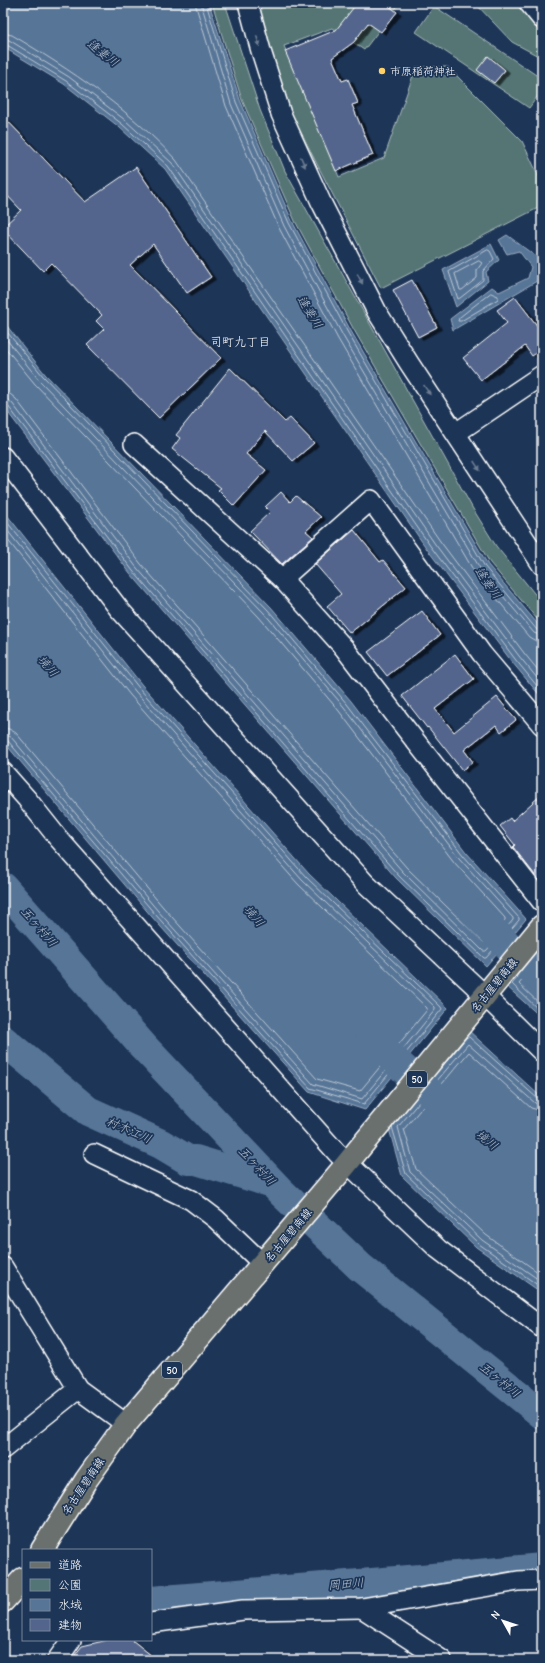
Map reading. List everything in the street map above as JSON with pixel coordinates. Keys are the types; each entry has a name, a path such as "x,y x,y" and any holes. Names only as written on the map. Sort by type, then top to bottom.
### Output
{"main road":[{"name":"名古屋碧南線","path":"43,1549 86,1480 126,1424 263,1264 486,996 542,926"},
{"path":"3,1601 22,1579"}],"street":[{"path":"248,3 261,51 281,114 321,202 377,312 409,364 542,565"},
{"path":"529,3 542,19"},
{"path":"456,433 542,375"},
{"path":"134,444 282,579 345,649 411,736 542,902"},
{"path":"3,457 119,609 366,884 486,996 542,1052"},
{"path":"282,579 371,500 482,654 542,725"},
{"path":"3,772 58,838 347,1163 438,1249 542,1328"},
{"path":"94,1154 191,1200 216,1219 263,1264"},
{"path":"3,1267 78,1389 126,1424"},
{"path":"3,1450 78,1389"},
{"path":"152,1623 243,1610 362,1608 518,1581 542,1580"},
{"path":"362,1608 442,1660"},
{"path":"57,1660 70,1641"}],"green space":[{"path":"212,3 225,3 260,110 285,171 473,509 496,546 542,603 542,625 490,563 354,330 295,221 242,100"},
{"path":"257,3 400,3 364,50 332,28 284,46 339,177 384,158 416,67 448,67 522,141 542,183 542,206 381,288 287,106"},
{"path":"475,3 518,3 542,32 542,58 512,42"},
{"path":"434,6 542,79 542,90 529,108 416,32"}],"water":[{"name":"逢妻川","path":"3,3 209,3 240,100 292,221 351,331 488,565 542,629 542,698 512,662 427,549 165,169 119,127 64,84 3,47"},
{"path":"507,235 542,261 542,278 453,330 450,319 492,287 499,292 528,278 531,267 519,251 507,254 499,240"},
{"path":"491,244 499,260 486,272 488,281 456,307 443,270"},
{"path":"3,321 45,374 271,607 351,701 466,852 526,919 486,966 396,878 130,573 3,406"},
{"path":"3,510 142,685 309,874 448,1008 365,1110 309,1092 152,917 3,741"},
{"path":"537,948 542,952 542,1018 505,985"},
{"path":"468,1030 542,1098 542,1293 476,1247 402,1176 388,1125"}],"building":[{"path":"357,3 385,3 397,12 381,32 368,23 354,42 332,58 342,81 348,79 358,103 352,105 373,155 336,171 285,51 336,30"},
{"path":"488,56 505,70 494,83 477,70"},
{"path":"3,116 85,202 136,167 211,277 187,293 153,244 130,265 221,358 159,418 87,345 104,329 96,321 102,315 51,263 43,271 3,229 3,227 21,210 3,191"},
{"path":"412,280 437,327 418,337 393,290"},
{"path":"515,297 542,332 542,349 532,356 525,346 481,380 463,358 507,323 497,310"},
{"path":"230,368 285,422 290,418 314,443 293,461 265,431 246,454 266,470 234,506 218,490 221,488 172,449 180,438 176,435"},
{"path":"281,492 290,502 296,496 321,517 306,531 313,537 282,564 250,531 270,512 265,507"},
{"path":"354,530 380,562 383,560 406,587 350,633 327,606 341,594 315,564"},
{"path":"422,611 440,635 387,676 368,652"},
{"path":"455,654 474,679 435,709 454,732 497,697 516,720 501,732 496,725 464,750 473,762 462,770 402,696"},
{"path":"542,794 542,884 513,847 515,845 500,826 510,818 512,821"},
{"path":"104,1641 133,1641 157,1660 71,1660 82,1646"}],"waterway":[{"name":"五ヶ村川","path":"3,887 143,1046 281,1192 360,1267 542,1414"},
{"path":"476,914 542,979"},
{"name":"境川","path":"370,1038 438,1100"},
{"name":"村木江川","path":"3,1040 88,1111 161,1144 188,1160 196,1160 272,1183"},
{"name":"岡田川","path":"152,1601 542,1568"}],"place":[{"name":"市原稲荷神社","path":"382,71"}],"district":[{"name":"司町九丁目","path":"240,342"}]}
